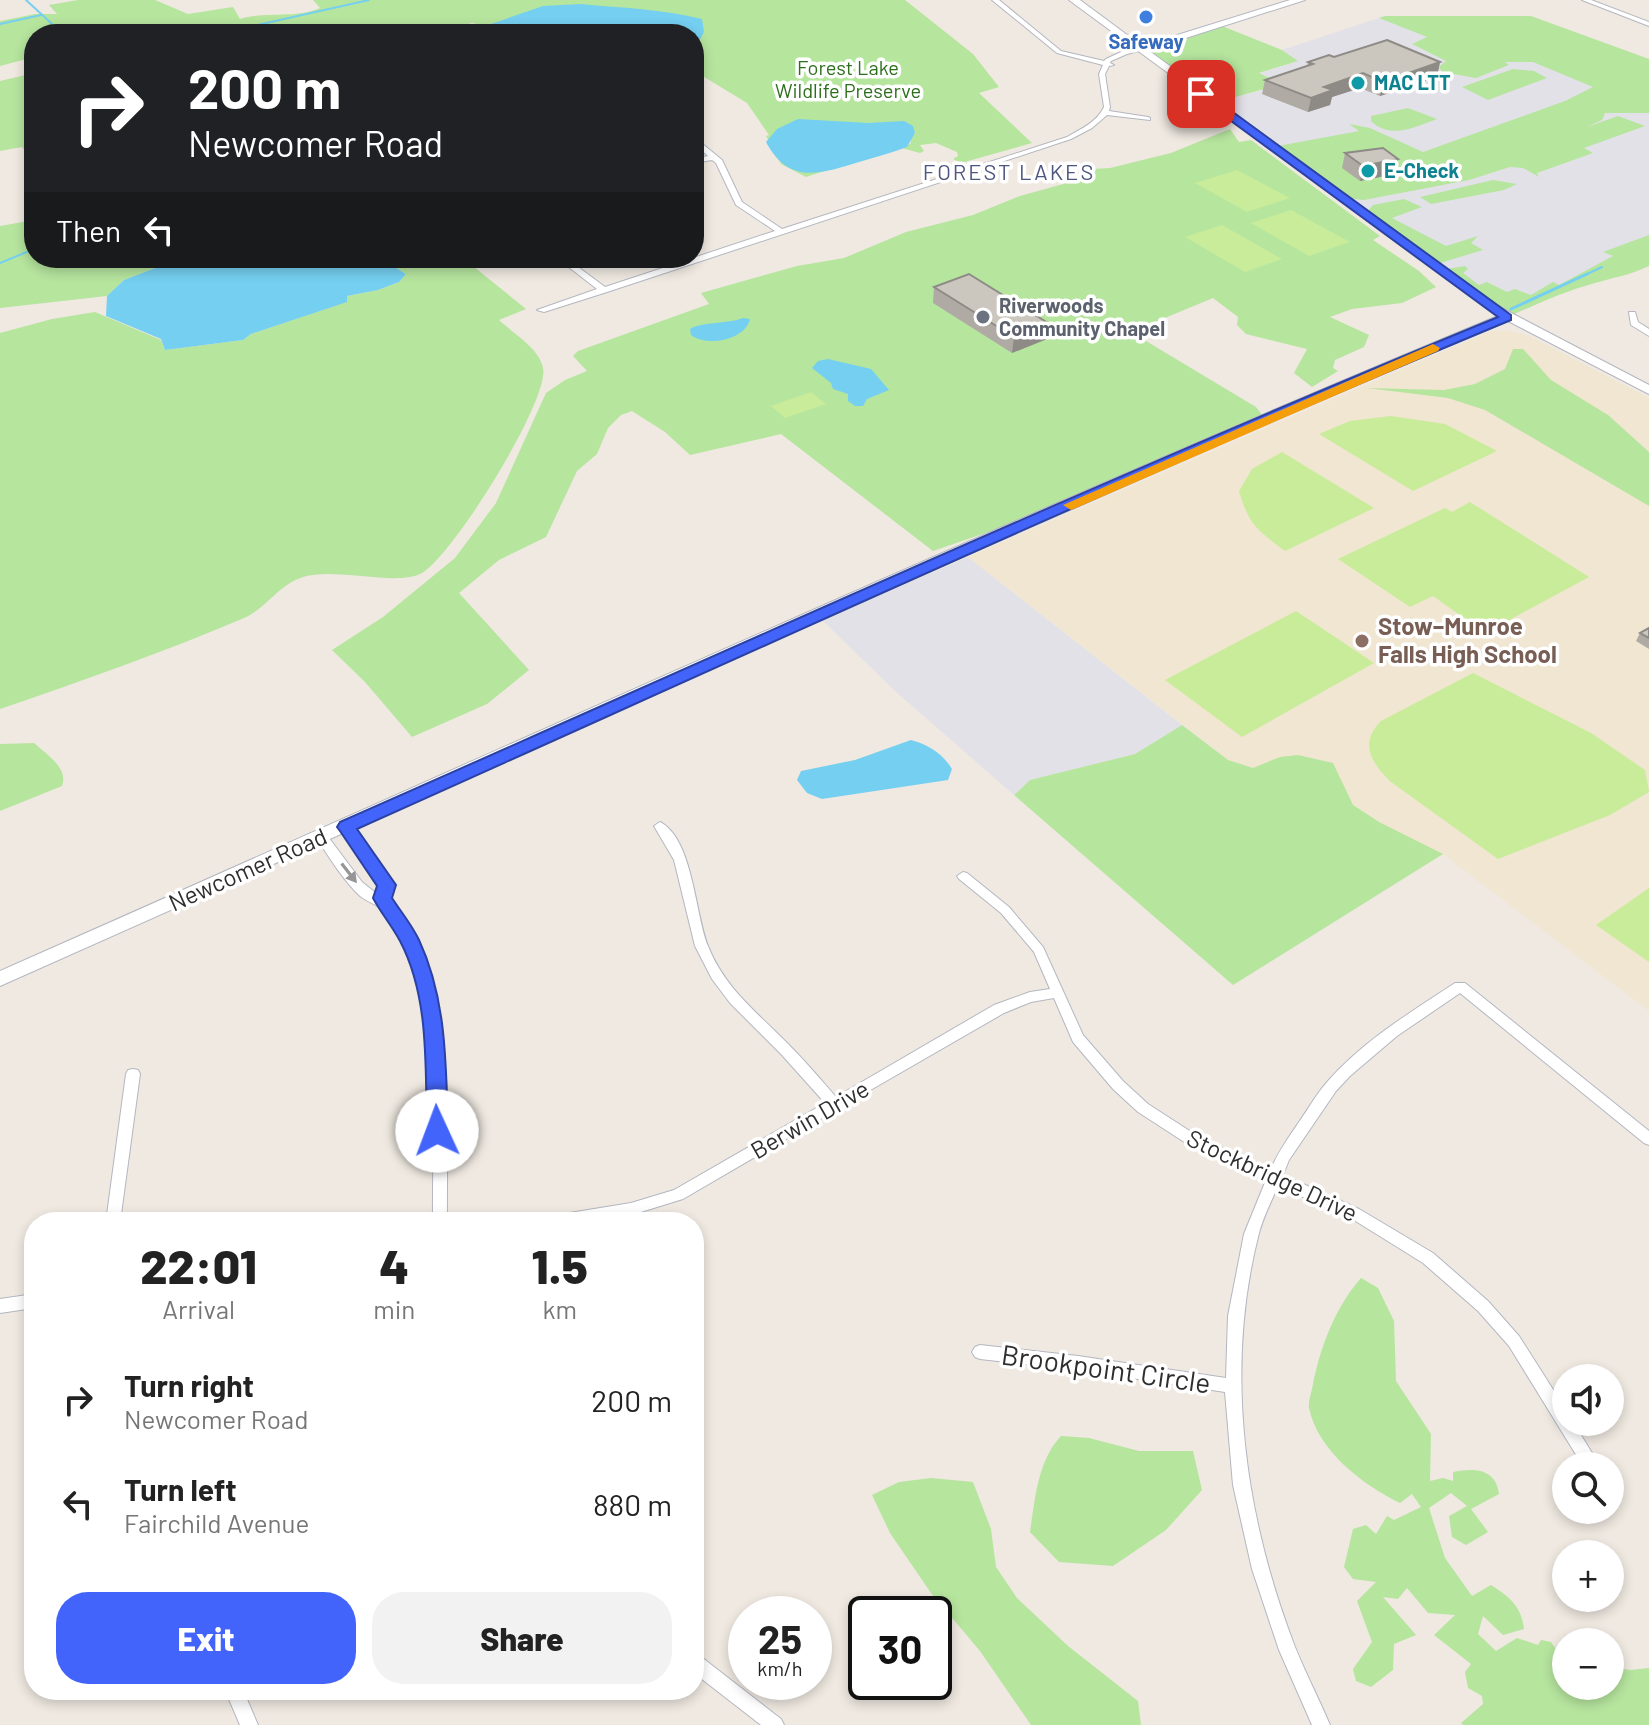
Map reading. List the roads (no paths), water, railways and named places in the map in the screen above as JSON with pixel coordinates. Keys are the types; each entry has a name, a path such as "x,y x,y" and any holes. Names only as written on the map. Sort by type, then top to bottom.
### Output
{"street":[{"path":"995,0 1059,52 1106,66 1138,54 1141,49 1300,0"},
{"path":"1074,0 1507,317 1649,390"},
{"path":"1585,0 1649,24"},
{"path":"704,257 1069,138 1090,127 1105,113 1107,107 1102,74 1106,66"},
{"path":"1105,113 1148,119"},
{"path":"704,148 724,171 737,200 781,232"},
{"path":"704,159 714,157"},
{"path":"574,268 604,290"},
{"path":"541,310 671,268"},
{"path":"1632,314 1634,323 1649,333"},
{"name":"Newcomer Road","path":"0,979 941,561 1350,382 1507,317"},
{"path":"660,826 679,854 687,873 696,929 704,953 723,986 835,1106"},
{"path":"346,827 386,885 382,898"},
{"path":"322,837 365,894 382,898 416,954 432,1010 440,1212"},
{"name":"Stockbridge Drive","path":"963,876 985,892 1022,928 1045,961 1078,1038 1091,1056 1143,1108 1197,1143 1391,1233 1457,1281 1514,1341 1583,1452"},
{"path":"1321,1725 1287,1648 1265,1584 1249,1522 1232,1386 1233,1339 1243,1270 1256,1219 1295,1135 1350,1067 1382,1038 1460,986 1649,1139"},
{"name":"Berwin Drive","path":"613,1212 678,1195 999,1009 1030,997 1058,992"},
{"path":"114,1212 133,1074"},
{"path":"0,1306 24,1302"},
{"name":"Brookpoint Circle","path":"980,1352 1232,1386"},
{"path":"704,1670 775,1725"},
{"path":"238,1700 249,1725"}],"water":[{"path":"581,4 657,11 702,19 703,24 491,24 543,6"},
{"path":"798,119 868,123 904,121 913,126 915,133 907,147 831,170 806,173 785,165 766,142 777,129"},
{"path":"155,268 396,268 406,274 399,282 347,296 347,302 251,334 243,340 165,350 161,339 106,316 107,296 124,280"},
{"path":"750,319 747,326 725,339 707,341 691,335 690,329 694,327"},
{"path":"828,359 871,369 889,390 867,399 863,406 855,406 848,401 848,394 833,389 831,383 812,368 818,361"},
{"path":"911,740 929,747 944,758 952,769 948,780 822,799 807,793 797,780 801,771 855,760"}],"waterway":[{"path":"26,0 52,24"},
{"path":"262,24 369,0"},
{"path":"0,24 41,15"},
{"path":"0,263 24,253"},
{"path":"1583,276 1602,267"},
{"path":"1511,309 1587,274"}],"place":[{"name":"Safeway","path":"1146,17"},
{"name":"MAC LTT","path":"1358,83"},
{"name":"E-Check","path":"1368,171"},
{"name":"Riverwoods Community Chapel","path":"983,317"},
{"name":"Stow–Munroe Falls High School","path":"1362,641"}],"district":[{"name":"FOREST LAKES","path":"1009,172"}],"park label":[{"name":"Forest Lake Wildlife Preserve","path":"848,80"}]}
